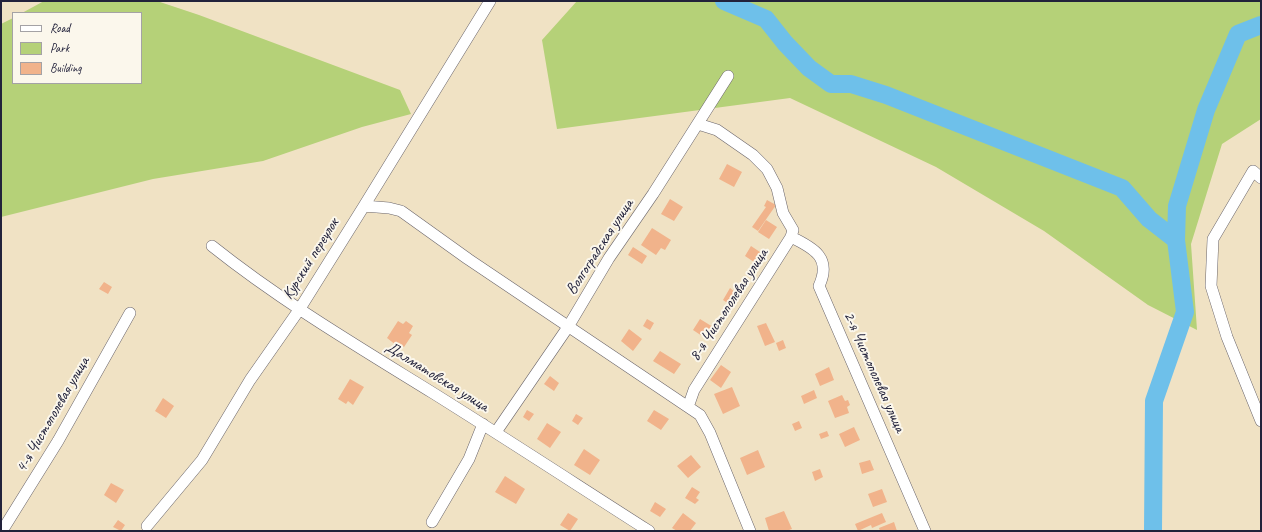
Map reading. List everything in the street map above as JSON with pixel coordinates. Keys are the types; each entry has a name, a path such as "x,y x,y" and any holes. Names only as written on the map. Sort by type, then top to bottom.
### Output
{"street":[{"name":"Курский переулок","path":"147,526 202,460 250,380 299,310 490,1"},
{"name":"Волгоградская улица","path":"496,432 568,327 609,258 728,76"},
{"path":"698,124 717,130 753,155 767,169 777,188 783,213 793,230 791,237"},
{"path":"1257,175 1213,239 1211,286 1227,338 1261,421"},
{"path":"364,206 389,208 401,211 468,259 700,415 706,424 750,531"},
{"name":"8-я Чистополевая улица","path":"688,407 694,390 791,237"},
{"name":"2-я Чистополевая улица","path":"791,237 811,246 819,255 824,276 819,286 926,531"},
{"name":"Далматовская улица","path":"212,246 254,279 299,310 496,432 649,531"},
{"name":"4-я Чистополевая улица","path":"2,531 58,441 130,313"},
{"path":"432,522 469,459 483,424"}],"green space":[{"path":"44,1 157,1 199,15 400,90 411,114 362,127 263,161 153,179 1,217 1,24 12,18 12,84 142,84 142,12 24,12"},
{"path":"577,1 1261,1 1261,119 1222,144 1191,244 1197,330 1148,305 1044,231 936,167 790,98 557,129 542,40"}],"building":[{"path":"727,164 742,172 734,187 719,179"},
{"path":"670,199 683,207 674,221 661,214"},
{"path":"767,200 776,205 758,231 752,227 766,207 764,206"},
{"path":"766,220 777,227 769,239 758,232"},
{"path":"652,228 671,240 665,250 661,248 656,255 641,245"},
{"path":"751,246 760,252 754,262 745,256"},
{"path":"633,247 647,256 642,264 628,255"},
{"path":"104,282 112,287 108,294 99,289"},
{"path":"730,288 736,293 729,304 723,300"},
{"path":"647,319 654,323 650,330 643,326"},
{"path":"700,319 713,327 705,338 693,330"},
{"path":"398,321 403,324 406,321 413,326 409,333 412,335 404,347 398,343 396,345 387,338"},
{"path":"766,323 775,342 765,346 757,326"},
{"path":"629,329 642,339 633,351 621,341"},
{"path":"783,340 786,348 779,351 776,343"},
{"path":"660,351 681,364 674,374 653,361"},
{"path":"721,365 731,372 721,388 710,380"},
{"path":"829,367 834,380 820,386 815,374"},
{"path":"550,376 559,383 554,391 544,384"},
{"path":"350,379 364,387 353,405 348,401 346,404 338,399"},
{"path":"732,387 740,406 723,414 714,394"},
{"path":"814,390 817,398 804,404 801,396"},
{"path":"842,395 845,401 848,400 850,405 847,407 849,413 835,418 828,401"},
{"path":"163,398 174,406 166,418 155,411"},
{"path":"527,410 534,414 529,421 523,417"},
{"path":"654,410 669,419 661,430 647,421"},
{"path":"576,414 583,418 578,425 572,421"},
{"path":"799,421 802,428 795,431 792,424"},
{"path":"547,423 561,432 550,448 537,439"},
{"path":"854,427 860,440 845,447 839,434"},
{"path":"827,431 829,436 821,439 819,434"},
{"path":"584,449 600,460 590,475 574,465"},
{"path":"758,450 765,467 747,475 740,458"},
{"path":"691,455 701,467 688,478 677,466"},
{"path":"870,460 874,470 862,474 859,463"},
{"path":"820,469 823,477 815,481 812,472"},
{"path":"505,476 525,489 516,504 495,492"},
{"path":"111,483 124,490 116,503 104,495"},
{"path":"692,487 700,492 696,498 699,500 695,504 685,498"},
{"path":"882,489 887,502 873,507 868,494"},
{"path":"655,502 666,509 660,517 650,511"},
{"path":"784,511 792,529 786,531 769,531 765,518"},
{"path":"568,513 578,519 570,531 560,525"},
{"path":"683,513 696,523 690,531 677,531 672,528"},
{"path":"882,513 886,522 872,528 871,525 858,531 855,524"},
{"path":"118,520 125,525 121,531 113,527"},
{"path":"894,522 897,531 880,531 879,528"}],"waterway":[{"path":"724,1 766,19 785,43 809,68 831,84 851,84 886,95 1122,188 1149,219 1176,240"},
{"path":"1153,531 1154,401 1185,312 1176,240 1177,206 1206,110 1238,34 1261,25"}]}
